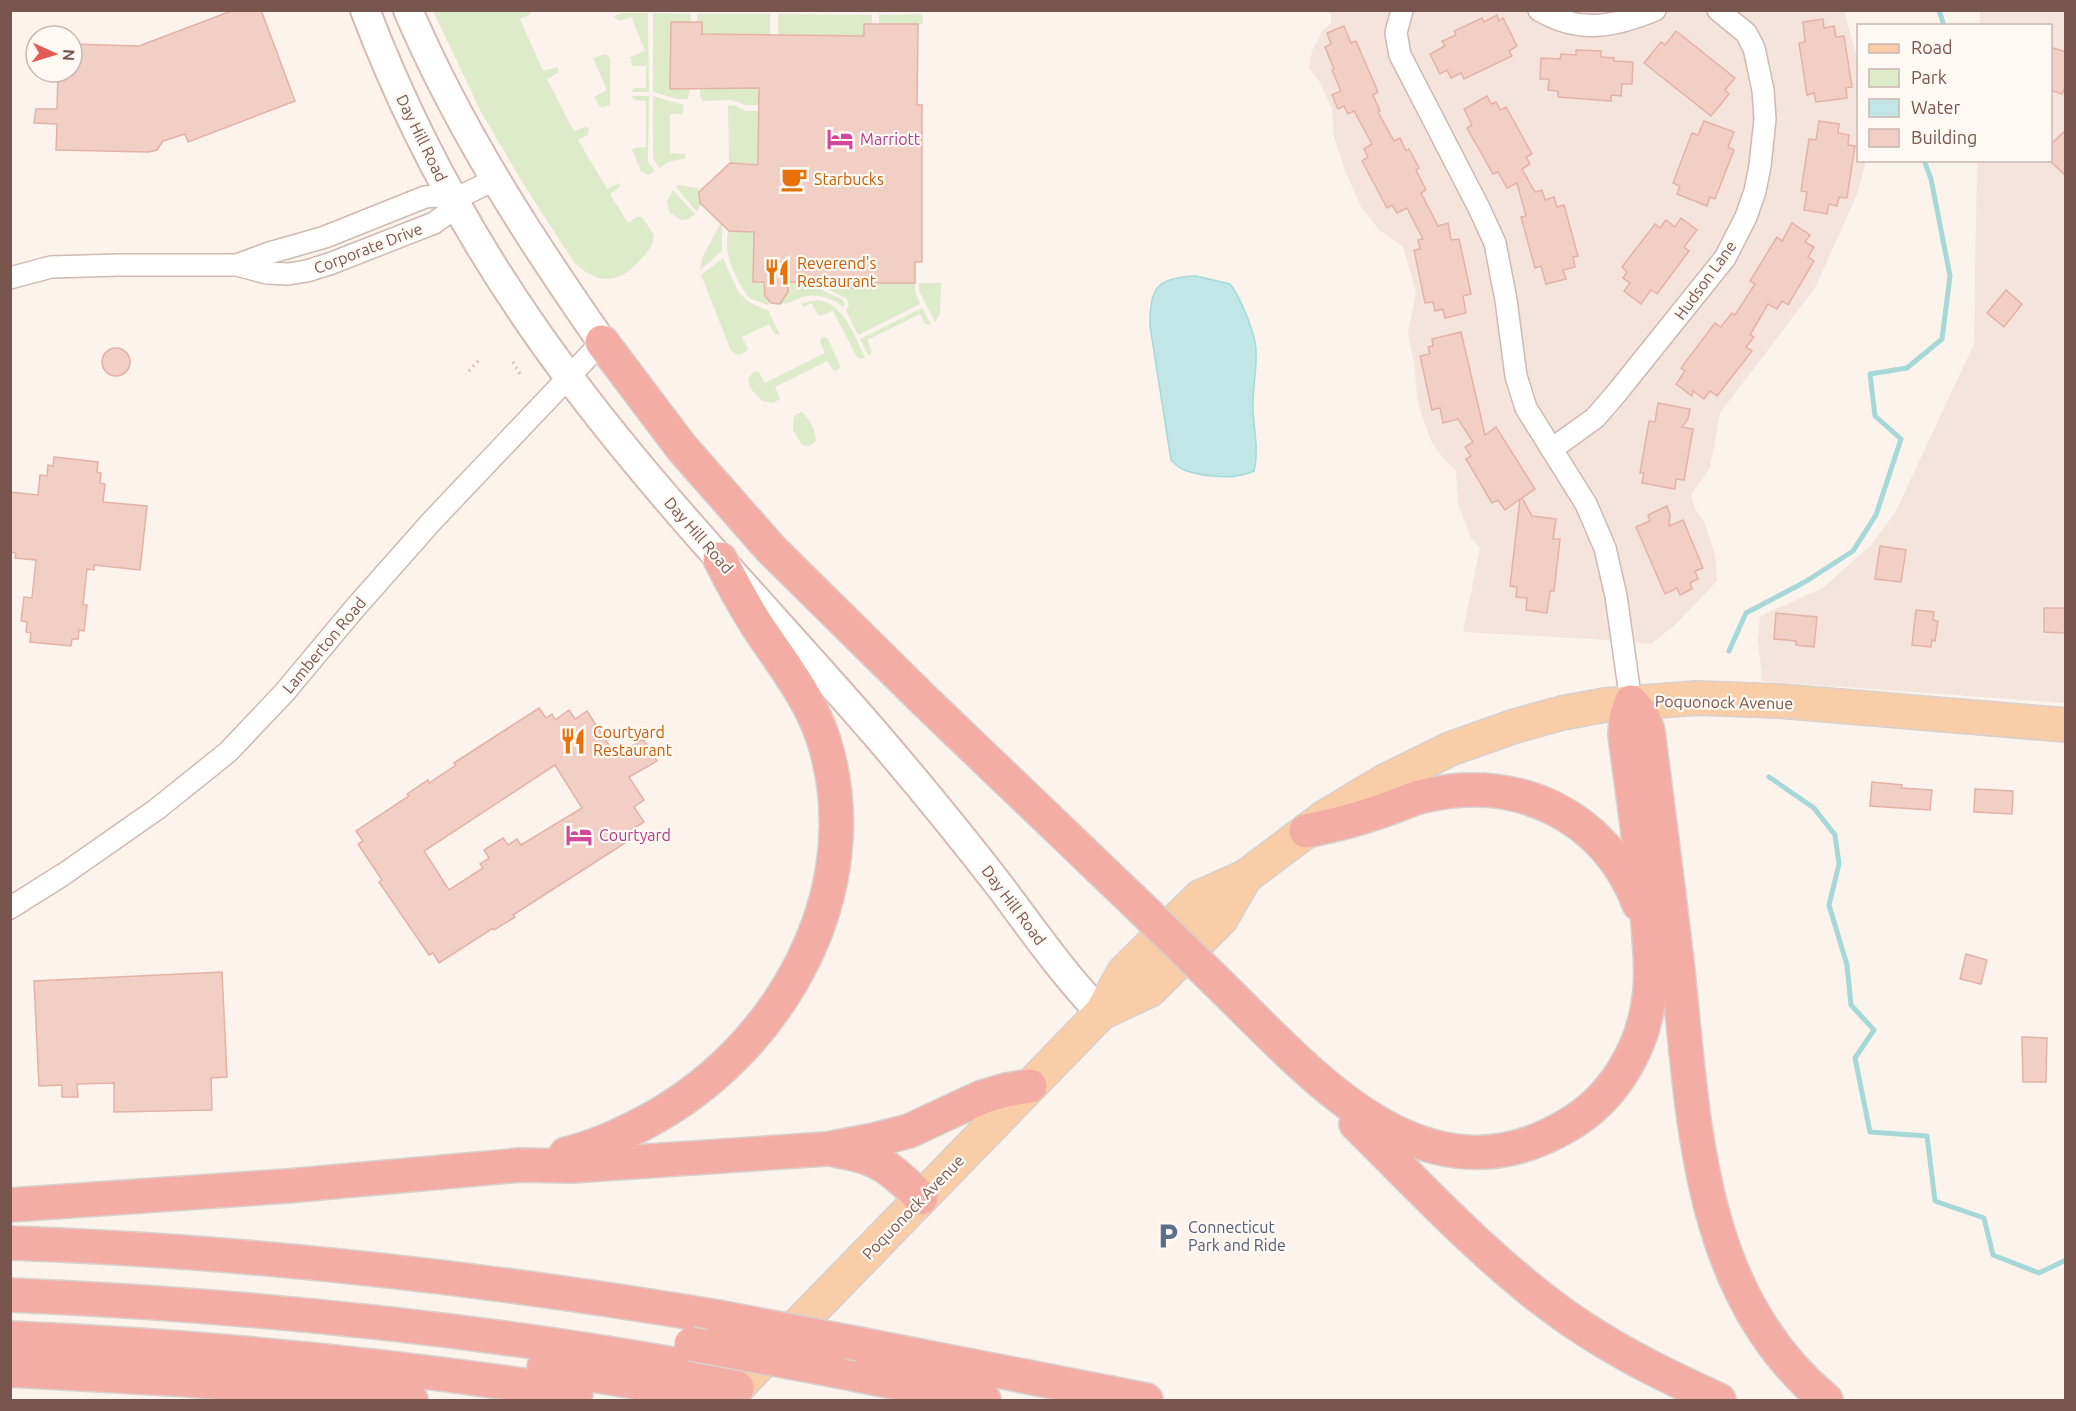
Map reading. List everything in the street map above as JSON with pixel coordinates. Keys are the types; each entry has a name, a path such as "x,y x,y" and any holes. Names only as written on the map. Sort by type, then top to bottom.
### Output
{"highway":[{"path":"602,342 682,448 771,549 926,702 1316,1078 1380,1126 1433,1148 1457,1152 1485,1151 1538,1140 1563,1128 1594,1106 1613,1085 1633,1054 1643,1026 1652,974 1645,891 1625,735 1626,719 1631,702"},
{"path":"521,1165 602,1144 652,1120 708,1082 741,1051 776,1008 802,963 818,922 830,879 835,841 834,792 828,754 815,717 804,696 744,606 720,559"},
{"path":"1631,702 1642,715 1648,731 1693,1105 1712,1211 1729,1266 1751,1310 1789,1363 1826,1401"},
{"path":"1306,831 1359,819 1408,800 1443,792 1485,790 1525,796 1573,820 1588,831 1613,856 1634,892 1649,942"},
{"path":"1316,1078 1345,1114 1522,1283 1574,1322 1622,1353 1719,1401"},
{"path":"10,1205 287,1186 521,1165 572,1166 827,1149 909,1131 982,1097 1030,1086"},
{"path":"827,1149 863,1156 883,1164 921,1198"},
{"path":"10,1243 168,1251 360,1268 520,1287 718,1317 1146,1401"},
{"path":"10,1273 177,1283 333,1296 495,1316 691,1344 984,1401"},
{"path":"10,1295 236,1310 343,1320 594,1351 706,1370 721,1376 731,1394"},
{"path":"10,1317 184,1327 369,1345 542,1367 701,1393 731,1394"},
{"path":"10,1338 187,1348 343,1362 464,1376 624,1401"},
{"path":"10,1370 190,1380 411,1401"}],"main road":[{"name":"Day Hill Road","path":"365,10 404,100 453,200 496,271 569,378 631,457 903,766 969,847 1073,983 1101,1013"},
{"path":"408,10 444,89 495,180 554,273 602,342"},
{"name":"Poquonock Avenue","path":"731,1394 1101,1013 1150,990 1221,919 1245,878 1339,807 1385,781 1450,749 1492,733 1583,709 1631,702 1697,698 1750,699 2066,725"}],"street":[{"path":"1401,10 1396,33 1400,55 1495,243 1506,300 1516,376 1526,408 1586,504 1605,548 1616,596 1631,702"},
{"path":"1539,10 1556,20 1574,26 1614,24 1629,21 1655,10"},
{"name":"Hudson Lane","path":"1552,449 1595,418 1615,395 1725,258 1746,217 1760,166 1765,119 1763,90 1754,48 1746,33 1718,10"},
{"name":"Corporate Drive","path":"10,278 51,267 237,265 281,274 319,267 434,223 445,215 453,200 495,180"},
{"name":"Lamberton Road","path":"10,908 64,874 157,809 228,752 284,693 432,520 602,342"}],"path":[{"path":"469,371 480,359"},
{"path":"513,362 520,374"}],"shaded area":[{"path":"1326,11 1844,11 1857,57 1857,162 1865,162 1856,197 1815,288 1720,413 1710,467 1691,495 1695,509 1704,521 1715,554 1717,581 1675,625 1651,644 1463,632 1480,548 1471,538 1458,504 1456,471 1431,441 1418,404 1408,332 1416,292 1403,247 1379,230 1361,207 1345,171 1334,136 1332,109 1319,81 1309,68 1312,51 1322,31 1331,23 1331,14"},
{"path":"1980,11 2065,11 2065,703 1762,681 1758,639 1760,616 1823,588 1871,545 1895,513 1974,344 1977,162 2052,162 2052,24 1980,24"}],"green space":[{"path":"433,11 531,11 529,15 520,19 543,71 558,67 559,72 547,79 574,132 584,127 589,128 588,135 578,140 607,189 619,183 621,186 610,194 628,223 637,217 642,217 654,235 650,248 633,268 624,274 607,279 590,274 573,261 481,112"},
{"path":"622,13 648,13 649,92 631,92 634,88 646,88 646,66 632,66 630,57 645,51 631,17 620,21 614,16"},
{"path":"653,13 691,14 691,22 671,22 670,89 690,89 688,99 677,99 653,92"},
{"path":"697,14 770,14 770,35 702,34 702,23 697,22"},
{"path":"778,14 872,15 872,24 864,24 864,36 778,35"},
{"path":"920,14 923,17 923,24 879,24 879,15"},
{"path":"606,54 610,58 610,105 602,108 594,97 607,90 593,58"},
{"path":"700,88 771,88 771,105 745,105 731,100 703,101 700,97"},
{"path":"631,96 649,96 648,162 655,171 648,175 641,171 632,150 646,147 646,101 635,100"},
{"path":"653,96 684,105 682,114 670,114 670,153 685,154 686,158 668,162 659,168 653,158"},
{"path":"734,105 746,111 759,111 758,168 741,186 729,163 728,106"},
{"path":"678,185 698,188 702,202 697,212 676,187"},
{"path":"673,190 695,214 688,219 681,220 669,212 667,201"},
{"path":"722,221 722,251 700,270 703,256"},
{"path":"729,228 754,229 765,296 770,302 768,305 749,298 739,282 728,256"},
{"path":"723,258 738,291 749,302 768,310 780,335 774,334 769,324 742,337 748,349 738,355 731,351 701,275"},
{"path":"788,282 820,282 822,290 843,300 843,307 828,298 817,296 805,296 780,304 785,297"},
{"path":"824,282 846,283 846,288 872,288 872,283 915,283 915,292 920,304 858,335 846,310 849,305 847,299 824,287"},
{"path":"919,283 941,283 940,314 935,322 919,291"},
{"path":"819,300 836,308 843,315 865,358 857,357 833,311 820,316 812,303 803,307 801,303"},
{"path":"922,308 931,325 925,324 920,314 867,340 872,351 869,356 860,339"},
{"path":"825,337 840,366 839,369 834,371 827,361 775,387 780,399 773,403 762,401 750,388 748,378 755,371 759,372 765,383 825,353 820,342 821,338"},
{"path":"801,412 815,433 816,441 810,446 802,445 793,430 794,416"}],"water":[{"path":"1196,276 1230,284 1243,306 1255,344 1253,404 1256,456 1254,471 1239,476 1203,475 1183,470 1171,460 1150,326 1151,302 1154,293 1164,282"}],"building":[{"path":"234,10 261,10 295,101 188,142 185,134 163,141 157,150 149,152 56,150 57,124 34,123 36,109 57,109 58,84 84,84 84,44 139,46"},
{"path":"1497,15 1499,21 1503,18 1517,46 1509,51 1512,56 1464,79 1461,73 1451,78 1447,70 1440,74 1430,54 1445,46 1442,41 1456,35 1454,31 1482,18 1484,22"},
{"path":"1823,19 1824,28 1834,26 1836,37 1844,36 1852,87 1846,88 1847,98 1816,102 1814,93 1807,95 1799,43 1805,42 1803,22"},
{"name":"Marriott","path":"671,22 702,22 702,34 864,36 864,24 918,24 917,105 922,105 922,262 915,262 915,283 872,283 873,288 846,288 846,283 788,282 788,292 780,304 771,303 765,296 764,282 753,282 754,232 729,231 700,203 699,192 730,163 758,165 759,88 670,89"},
{"path":"1344,26 1351,43 1356,41 1378,92 1373,95 1380,111 1378,112 1394,141 1400,138 1406,151 1409,149 1419,168 1416,170 1426,190 1421,193 1438,226 1448,223 1451,240 1459,239 1471,294 1463,296 1466,313 1445,318 1443,309 1435,311 1433,302 1425,303 1414,250 1420,249 1418,240 1423,239 1407,208 1397,213 1392,205 1387,208 1362,161 1368,157 1364,149 1372,144 1354,111 1348,114 1344,106 1338,109 1332,95 1341,91 1325,47 1331,44 1327,33"},
{"path":"1676,31 1735,78 1725,90 1729,94 1711,116 1644,63 1661,42 1665,45"},
{"path":"2052,48 2066,52 2066,85 2062,94 2052,91"},
{"path":"1576,50 1601,51 1601,57 1614,58 1614,61 1633,62 1632,84 1622,84 1621,96 1611,95 1611,101 1558,97 1558,91 1548,90 1549,79 1540,79 1541,58 1560,59 1561,54 1576,55"},
{"path":"1487,96 1491,104 1496,102 1500,110 1506,107 1532,154 1526,157 1530,164 1522,169 1535,192 1542,190 1545,200 1554,197 1557,207 1564,205 1578,256 1573,257 1575,267 1563,270 1566,279 1546,284 1541,266 1535,268 1521,217 1526,216 1517,183 1507,188 1498,172 1493,174 1467,128 1472,125 1464,109"},
{"path":"1704,121 1734,132 1728,147 1734,150 1715,199 1710,197 1707,206 1677,194 1680,186 1673,183 1692,133 1698,135"},
{"path":"1819,121 1839,124 1838,133 1849,135 1848,145 1855,146 1847,198 1839,197 1837,206 1829,204 1827,214 1804,210 1807,192 1801,191 1809,139 1816,140"},
{"path":"2066,130 2066,176 2051,162 2052,143"},
{"path":"1681,218 1697,230 1684,247 1689,251 1657,294 1651,290 1641,304 1624,291 1630,283 1623,278 1627,272 1622,267 1655,224 1660,228 1666,220 1675,227"},
{"path":"1792,223 1810,235 1805,242 1814,247 1808,257 1814,261 1788,305 1782,301 1777,309 1768,304 1750,335 1754,337 1746,347 1752,351 1717,396 1710,391 1704,399 1693,391 1692,396 1676,384 1685,371 1681,368 1715,323 1721,327 1732,313 1735,315 1755,284 1750,281 1777,237 1782,241"},
{"path":"2006,290 2022,304 2004,327 1987,313"},
{"path":"1461,332 1485,435 1496,427 1535,489 1522,498 1532,516 1556,519 1553,539 1560,539 1554,591 1550,591 1547,613 1526,610 1527,598 1516,597 1517,587 1510,586 1520,499 1505,510 1498,500 1492,503 1466,459 1471,456 1465,447 1473,442 1458,419 1443,423 1440,408 1432,410 1420,356 1430,354 1428,347 1433,346 1432,339"},
{"path":"116,348 126,352 130,362 126,372 116,376 106,372 102,362 106,352"},
{"path":"1658,403 1690,409 1688,419 1682,427 1693,429 1684,480 1676,479 1675,489 1642,483 1644,473 1640,473 1649,421 1655,422"},
{"path":"54,457 98,462 97,472 101,473 100,483 105,484 103,502 147,506 140,570 94,565 94,570 87,569 83,605 87,605 84,631 79,630 78,639 72,639 71,646 30,642 31,633 26,632 27,622 21,621 24,597 32,598 36,560 15,558 16,553 10,552 10,492 38,495 40,475 47,476 48,465 53,466"},
{"path":"1667,506 1670,515 1669,526 1683,520 1703,568 1695,571 1698,579 1690,583 1692,589 1680,595 1677,588 1665,594 1636,527 1650,521 1648,515"},
{"path":"1880,546 1906,550 1901,582 1875,579"},
{"path":"2044,608 2066,608 2066,633 2044,632"},
{"path":"1916,610 1934,612 1933,620 1938,621 1935,641 1932,640 1931,647 1912,645"},
{"path":"1776,613 1817,617 1814,647 1796,645 1796,641 1774,639"},
{"name":"Courtyard","path":"539,708 546,718 552,714 555,720 569,710 575,719 587,711 616,756 643,739 657,761 629,777 644,800 634,807 644,822 621,836 625,843 513,915 515,917 494,930 493,928 439,963 433,953 429,955 379,882 382,880 358,844 363,841 356,831 409,796 407,794 428,780 429,783 456,765 454,763","holes":["555,765 582,808 521,845 517,839 508,845 503,838 484,850 489,858 480,864 483,868 449,890 424,851"]},
{"path":"1872,782 1902,785 1901,788 1932,790 1930,810 1870,806"},
{"path":"1975,789 2013,791 2012,814 1974,812"},
{"path":"1966,954 1987,960 1981,984 1960,979"},
{"path":"222,972 227,1077 211,1078 212,1110 114,1112 114,1083 77,1084 78,1097 62,1097 62,1085 39,1086 34,981"},
{"path":"2022,1037 2047,1038 2046,1082 2023,1082"}],"waterway":[{"path":"1939,10 1943,24"},
{"path":"1729,651 1746,613 1805,582 1853,551 1876,515 1901,439 1875,416 1870,374 1907,368 1942,339 1950,276 1931,179 1925,162"},
{"path":"1769,777 1814,808 1835,835 1839,864 1829,905 1847,965 1851,1005 1874,1030 1855,1058 1870,1132 1927,1136 1935,1201 1984,1218 1993,1255 2039,1273 2066,1260"}],"place":[{"name":"Marriott","path":"840,139"},
{"name":"Starbucks","path":"794,179"},
{"name":"Reverend's Restaurant","path":"777,272"},
{"name":"Courtyard Restaurant","path":"573,741"},
{"name":"Courtyard","path":"579,835"},
{"name":"Connecticut Park and Ride","path":"1168,1236"}]}
